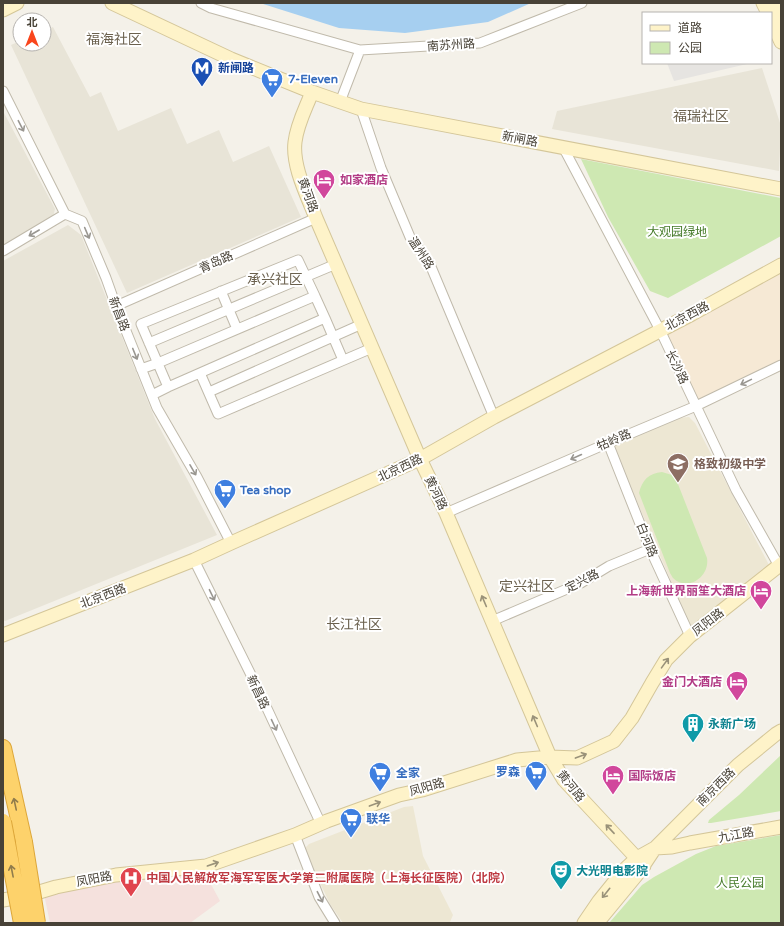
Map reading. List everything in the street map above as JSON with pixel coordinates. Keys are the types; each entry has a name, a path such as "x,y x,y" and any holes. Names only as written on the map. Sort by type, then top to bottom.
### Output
{"highway":[{"path":"3,748 24,842 37,923"},
{"path":"3,822 22,923"}],"main road":[{"path":"3,9 17,3"},
{"name":"新闸路","path":"112,3 230,59 312,92 361,109 781,189"},
{"path":"763,3 768,12"},
{"path":"774,3 781,25"},
{"path":"772,22 781,42"},
{"name":"黄河路","path":"312,92 297,131 295,158 301,179 316,218 420,459 446,513 550,757 564,780 640,862"},
{"name":"北京西路","path":"3,636 194,560 420,459 494,417 781,265"},
{"name":"凤阳路","path":"3,900 26,896 56,887 116,875 206,866 295,835 399,795 422,790 517,760 550,757 577,758 614,741 632,718 666,660 690,636 780,565"},
{"name":"南京西路","path":"597,923 640,862 738,765 781,731"},
{"name":"九江路","path":"655,848 672,847 781,827"},
{"name":"九江路","path":"640,862 690,843"},
{"name":"南京西路","path":"584,923 599,901 624,870 640,862"}],"street":[{"name":"南苏州路","path":"201,3 211,8 360,50 480,43 582,3"},
{"path":"340,102 360,50"},
{"path":"3,91 65,214 3,251"},
{"name":"温州路","path":"361,109 381,168 410,237 429,262 494,417"},
{"name":"长沙路","path":"563,147 660,330 736,490 780,565"},
{"name":"新昌路","path":"65,214 82,221 157,408 197,477 231,543"},
{"name":"青岛路","path":"116,306 316,218"},
{"path":"168,387 141,324 298,260 343,360"},
{"path":"149,344 336,264"},
{"path":"221,291 237,329"},
{"path":"142,370 315,296"},
{"path":"152,395 325,318"},
{"path":"209,392 362,324"},
{"path":"200,373 218,414 372,348"},
{"name":"牯岭路","path":"446,513 696,406 781,365"},
{"name":"白河路","path":"608,443 650,550 690,636"},
{"name":"定兴路","path":"492,621 581,584 609,566 650,550"},
{"name":"新昌路","path":"194,560 259,692 321,824"},
{"path":"295,835 319,897 335,923"}],"shaded area":[{"path":"52,27 90,97 101,92 118,131 171,108 187,144 219,130 233,162 269,146 301,217 127,293 14,52 52,52"},
{"path":"667,64 747,64 674,81"},
{"path":"762,68 781,126 779,171 552,129 557,111"},
{"path":"3,111 55,209 53,217 3,245"},
{"path":"68,225 81,235 155,419 217,535 5,621 3,620 3,261"},
{"path":"781,270 781,361 696,404 666,334"},
{"name":"格致初级中学","path":"689,417 695,423 769,565 691,628 613,445 679,418"},
{"path":"413,806 423,856 453,915 450,922 343,923 330,904 304,849 309,844 404,807"},
{"name":"中国人民解放军海军军医大学第二附属医院（上海长征医院）（北院）","path":"206,875 220,901 190,923 50,923 44,894 139,877"}],"green space":[{"name":"大观园绿地","path":"581,159 781,198 781,236 668,298 650,291 608,217"},
{"path":"662,472 672,475 676,479 707,558 705,571 691,583 679,582 673,578 670,573 639,493 642,484 647,478 653,474"},
{"path":"781,755 781,811 708,823 709,820 739,795"},
{"name":"人民公园","path":"781,835 781,923 609,923 642,885 696,854 716,846"}],"water":[{"path":"260,3 531,3 488,22 405,33 339,28"}],"place":[{"name":"新闸路","path":"202,88"},
{"name":"7-Eleven","path":"272,98"},
{"name":"如家酒店","path":"324,200"},
{"name":"格致初级中学","path":"678,484"},
{"name":"Tea shop","path":"225,510"},
{"name":"上海新世界丽笙大酒店","path":"761,610"},
{"name":"金门大酒店","path":"737,702"},
{"name":"永新广场","path":"693,744"},
{"name":"全家","path":"380,792"},
{"name":"罗森","path":"536,792"},
{"name":"国际饭店","path":"613,796"},
{"name":"联华","path":"351,838"},
{"name":"大光明电影院","path":"561,890"},
{"name":"中国人民解放军海军军医大学第二附属医院（上海长征医院）（北院）","path":"131,898"}],"district":[{"name":"福海社区","path":"114,39"},
{"name":"福瑞社区","path":"701,116"},
{"name":"承兴社区","path":"275,279"},
{"name":"定兴社区","path":"527,586"},
{"name":"长江社区","path":"354,624"}]}
